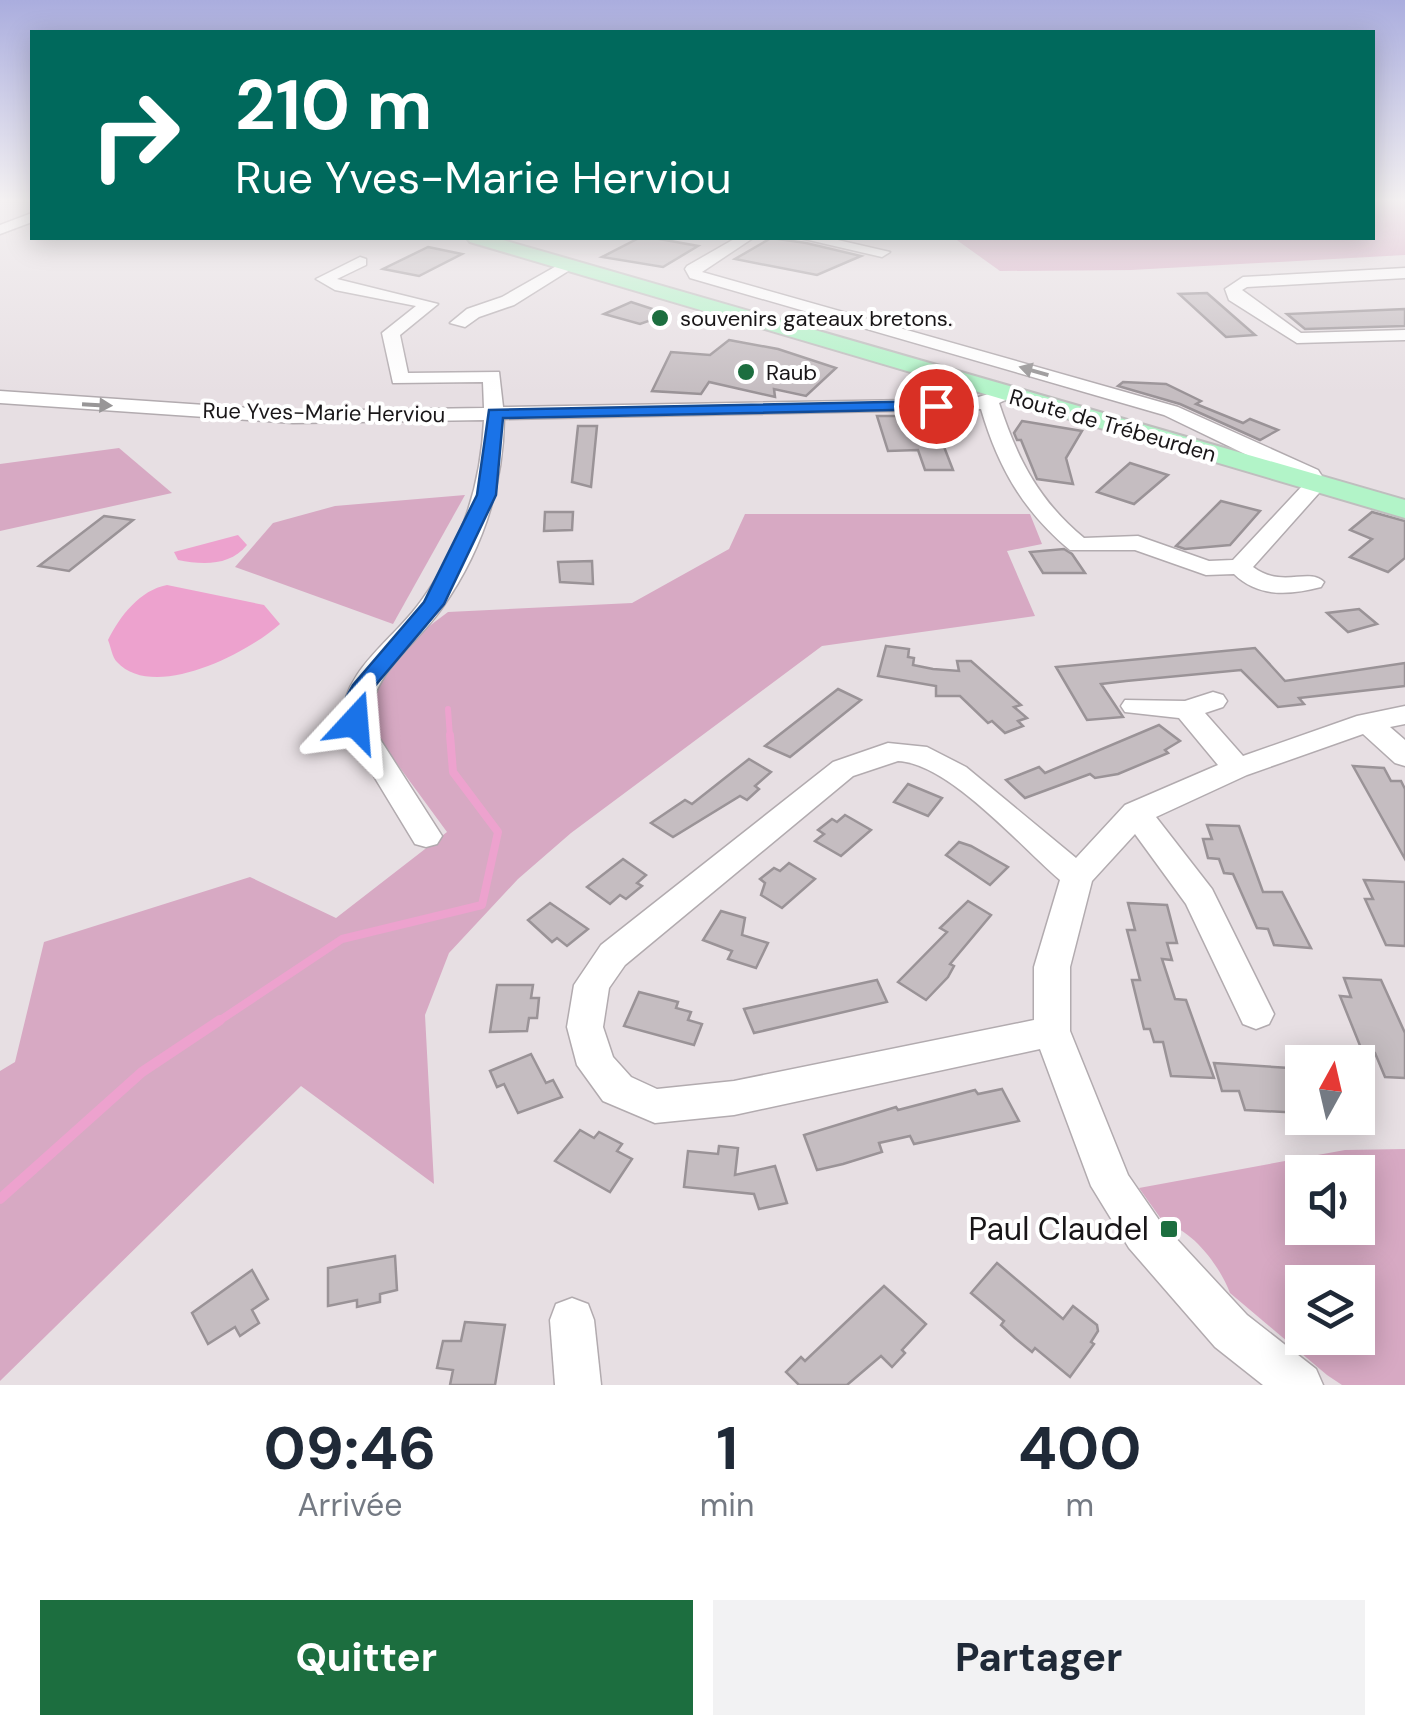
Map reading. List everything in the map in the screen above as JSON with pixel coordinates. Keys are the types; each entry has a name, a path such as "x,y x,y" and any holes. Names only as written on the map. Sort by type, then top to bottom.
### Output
{"main road":[{"name":"Route de Trébeurden","path":"559,263 998,398 1074,415 1405,509"}],"street":[{"path":"359,263 324,279 341,287 430,304 391,333 400,379 492,376 495,413 486,495 433,604 364,685 353,707 355,722 426,836"},
{"path":"704,263 693,269 696,275 1171,411 1310,475 1316,484 1240,567 1206,568 1138,543 1078,545 1030,502 1000,440 998,398"},
{"path":"459,323 473,313 508,301 567,265"},
{"path":"1405,273 1243,282 1234,289 1235,296 1298,338 1405,335"},
{"path":"703,304 740,287"},
{"name":"Rue Yves-Marie Herviou","path":"0,397 292,416 998,398"},
{"path":"1074,415 1128,398"},
{"path":"1240,567 1248,577 1278,587 1312,582"},
{"path":"1135,706 1200,705 1237,768"},
{"path":"1300,1385 1231,1331 1144,1234 1112,1186 1052,1031 1052,967 1077,877 1136,813 1237,768 1367,722 1405,715"},
{"path":"1367,722 1405,756"},
{"path":"1052,1031 734,1098 655,1106 617,1089 596,1065 585,1027 592,985 613,956 830,778 882,752 917,754 959,777 1077,877"},
{"path":"1136,813 1200,898 1256,1014"},
{"path":"572,1320 578,1385"}],"shaded area":[{"path":"988,263 1266,263 1131,270 1000,271"},
{"path":"119,448 172,493 0,531 0,464"},
{"path":"465,495 393,624 235,567 273,523 335,506"},
{"path":"745,514 1030,514 1042,544 1007,551 1035,616 822,646 571,833 518,879 449,953 425,1015 434,1184 301,1086 0,1381 0,1071 15,1062 44,942 250,877 336,918 447,832 370,727 372,689 420,633 448,612 632,603 729,549"},
{"path":"238,535 247,545 224,560 187,562 178,560 174,552"},
{"path":"167,585 264,605 280,624 246,648 200,669 154,677 133,673 115,660 108,640 132,605 148,592"},
{"path":"1405,1149 1405,1385 1342,1385 1303,1355 1375,1355 1375,1265 1285,1265 1285,1339 1230,1293 1204,1250 1185,1233 1164,1223 1139,1188 1285,1161 1285,1245 1375,1245 1375,1155 1318,1155 1345,1150"}],"building":[{"path":"396,263 445,263 419,276 383,269"},
{"path":"636,263 670,263 663,267"},
{"path":"754,263 846,263 817,275"},
{"path":"1207,293 1255,335 1226,337 1179,294"},
{"path":"631,302 668,314 640,324 604,314"},
{"path":"1405,309 1405,326 1305,329 1287,314"},
{"name":"Raub","path":"729,340 778,349 836,368 806,396 774,389 775,397 709,382 701,394 652,391 671,352 710,355"},
{"path":"1123,382 1166,384 1201,401 1196,404 1243,423 1250,419 1278,430 1260,440 1180,404 1118,386"},
{"path":"877,416 912,416 916,426 936,426 953,470 925,470 918,450 888,451"},
{"path":"1022,421 1082,431 1066,458 1073,484 1037,479 1021,440 1014,433"},
{"path":"578,426 597,426 591,487 572,482"},
{"path":"1130,463 1168,475 1134,504 1097,492"},
{"path":"1221,501 1260,511 1230,545 1185,549 1176,546"},
{"path":"545,512 573,512 572,530 544,531"},
{"path":"1372,512 1405,521 1405,558 1388,572 1350,557 1372,539 1350,530"},
{"path":"104,516 133,520 69,571 39,566"},
{"path":"1064,549 1085,573 1043,573 1030,552"},
{"path":"592,561 593,584 560,582 558,562"},
{"path":"1359,609 1377,624 1348,632 1327,613"},
{"path":"886,646 909,649 913,665 933,669 959,671 957,661 971,661 1021,705 1014,707 1027,718 1018,721 1023,726 1005,733 992,721 988,723 960,696 936,696 936,686 878,676"},
{"path":"1255,648 1285,681 1405,663 1405,686 1299,698 1304,704 1278,707 1241,670 1126,681 1101,684 1123,717 1087,720 1056,667"},
{"path":"838,689 861,700 790,757 765,746"},
{"path":"1159,725 1180,741 1165,750 1168,753 1118,774 1095,778 1090,774 1025,798 1006,780 1039,767 1045,773"},
{"path":"749,759 771,772 755,786 759,789 747,800 740,796 673,837 651,823 685,800 692,804"},
{"path":"1353,766 1384,768 1391,781 1401,781 1405,789 1405,859"},
{"path":"908,784 942,798 928,816 894,802"},
{"path":"845,815 871,830 841,856 815,841 824,834 818,830"},
{"path":"1207,825 1239,826 1263,892 1282,892 1311,948 1274,945 1268,929 1257,928 1233,874 1224,873 1219,859 1208,858 1203,839 1212,839"},
{"path":"959,842 1008,867 990,885 946,855"},
{"path":"623,859 646,875 637,883 642,886 626,899 620,895 610,904 587,887"},
{"path":"789,863 815,879 782,908 761,895 765,883 760,879"},
{"path":"1364,880 1405,882 1405,946 1386,945 1365,899 1373,899"},
{"path":"968,901 991,915 950,964 954,966 948,977 926,1000 898,982 947,932 940,928"},
{"path":"550,903 588,929 567,946 557,938 552,942 528,920"},
{"path":"1128,903 1167,905 1177,943 1167,943 1172,960 1162,959 1175,999 1186,1000 1214,1078 1171,1076 1163,1042 1154,1042 1150,1029 1144,1029 1132,980 1140,980 1127,930 1135,930"},
{"path":"721,911 745,918 742,935 768,943 756,968 728,959 732,951 703,940"},
{"path":"1344,978 1381,980 1405,1033 1405,1078 1385,1077 1375,1045 1360,1045 1340,996 1351,997"},
{"path":"877,980 887,1002 754,1033 744,1009"},
{"path":"497,985 533,985 531,998 539,998 537,1018 529,1018 527,1031 490,1032"},
{"path":"639,992 678,1002 676,1008 691,1012 688,1020 702,1024 694,1045 624,1026"},
{"path":"531,1054 546,1083 553,1080 562,1097 518,1113 504,1084 497,1087 490,1071"},
{"path":"1214,1063 1285,1068 1285,1112 1245,1110 1239,1091 1222,1091"},
{"path":"1002,1089 1019,1121 914,1144 910,1136 879,1143 882,1152 843,1164 817,1170 804,1135 896,1107 898,1110 975,1090 978,1094"},
{"path":"580,1130 594,1138 599,1132 622,1144 617,1151 632,1159 610,1192 555,1161"},
{"path":"719,1146 738,1148 735,1175 775,1166 787,1203 759,1209 754,1194 684,1187 688,1151 718,1154"},
{"path":"395,1256 397,1290 380,1294 380,1302 357,1307 357,1300 328,1306 328,1268"},
{"path":"997,1263 1063,1319 1073,1306 1097,1325 1091,1342 1094,1344 1070,1377 1035,1348 1032,1352 1015,1338 1001,1325 1004,1321 971,1293"},
{"path":"252,1270 268,1299 252,1310 259,1323 240,1336 235,1327 208,1344 192,1313"},
{"path":"884,1286 926,1324 902,1350 905,1353 892,1367 881,1356 847,1385 799,1385 786,1372 801,1357 805,1361"},
{"path":"465,1322 505,1325 495,1385 450,1385 453,1370 437,1368 443,1341 461,1341"}],"waterway":[{"path":"448,709 450,737"},
{"path":"216,1023 342,939 482,905 498,832 453,772 450,735"},
{"path":"0,1199 142,1072 220,1020"}],"place":[{"name":"souvenirs gateaux bretons.","path":"660,318"},
{"name":"Raub","path":"746,372"},
{"name":"Paul Claudel","path":"1169,1229"}],"route":[{"path":"355,722 353,707 364,685 433,604 486,495 495,413 936,406"}]}
